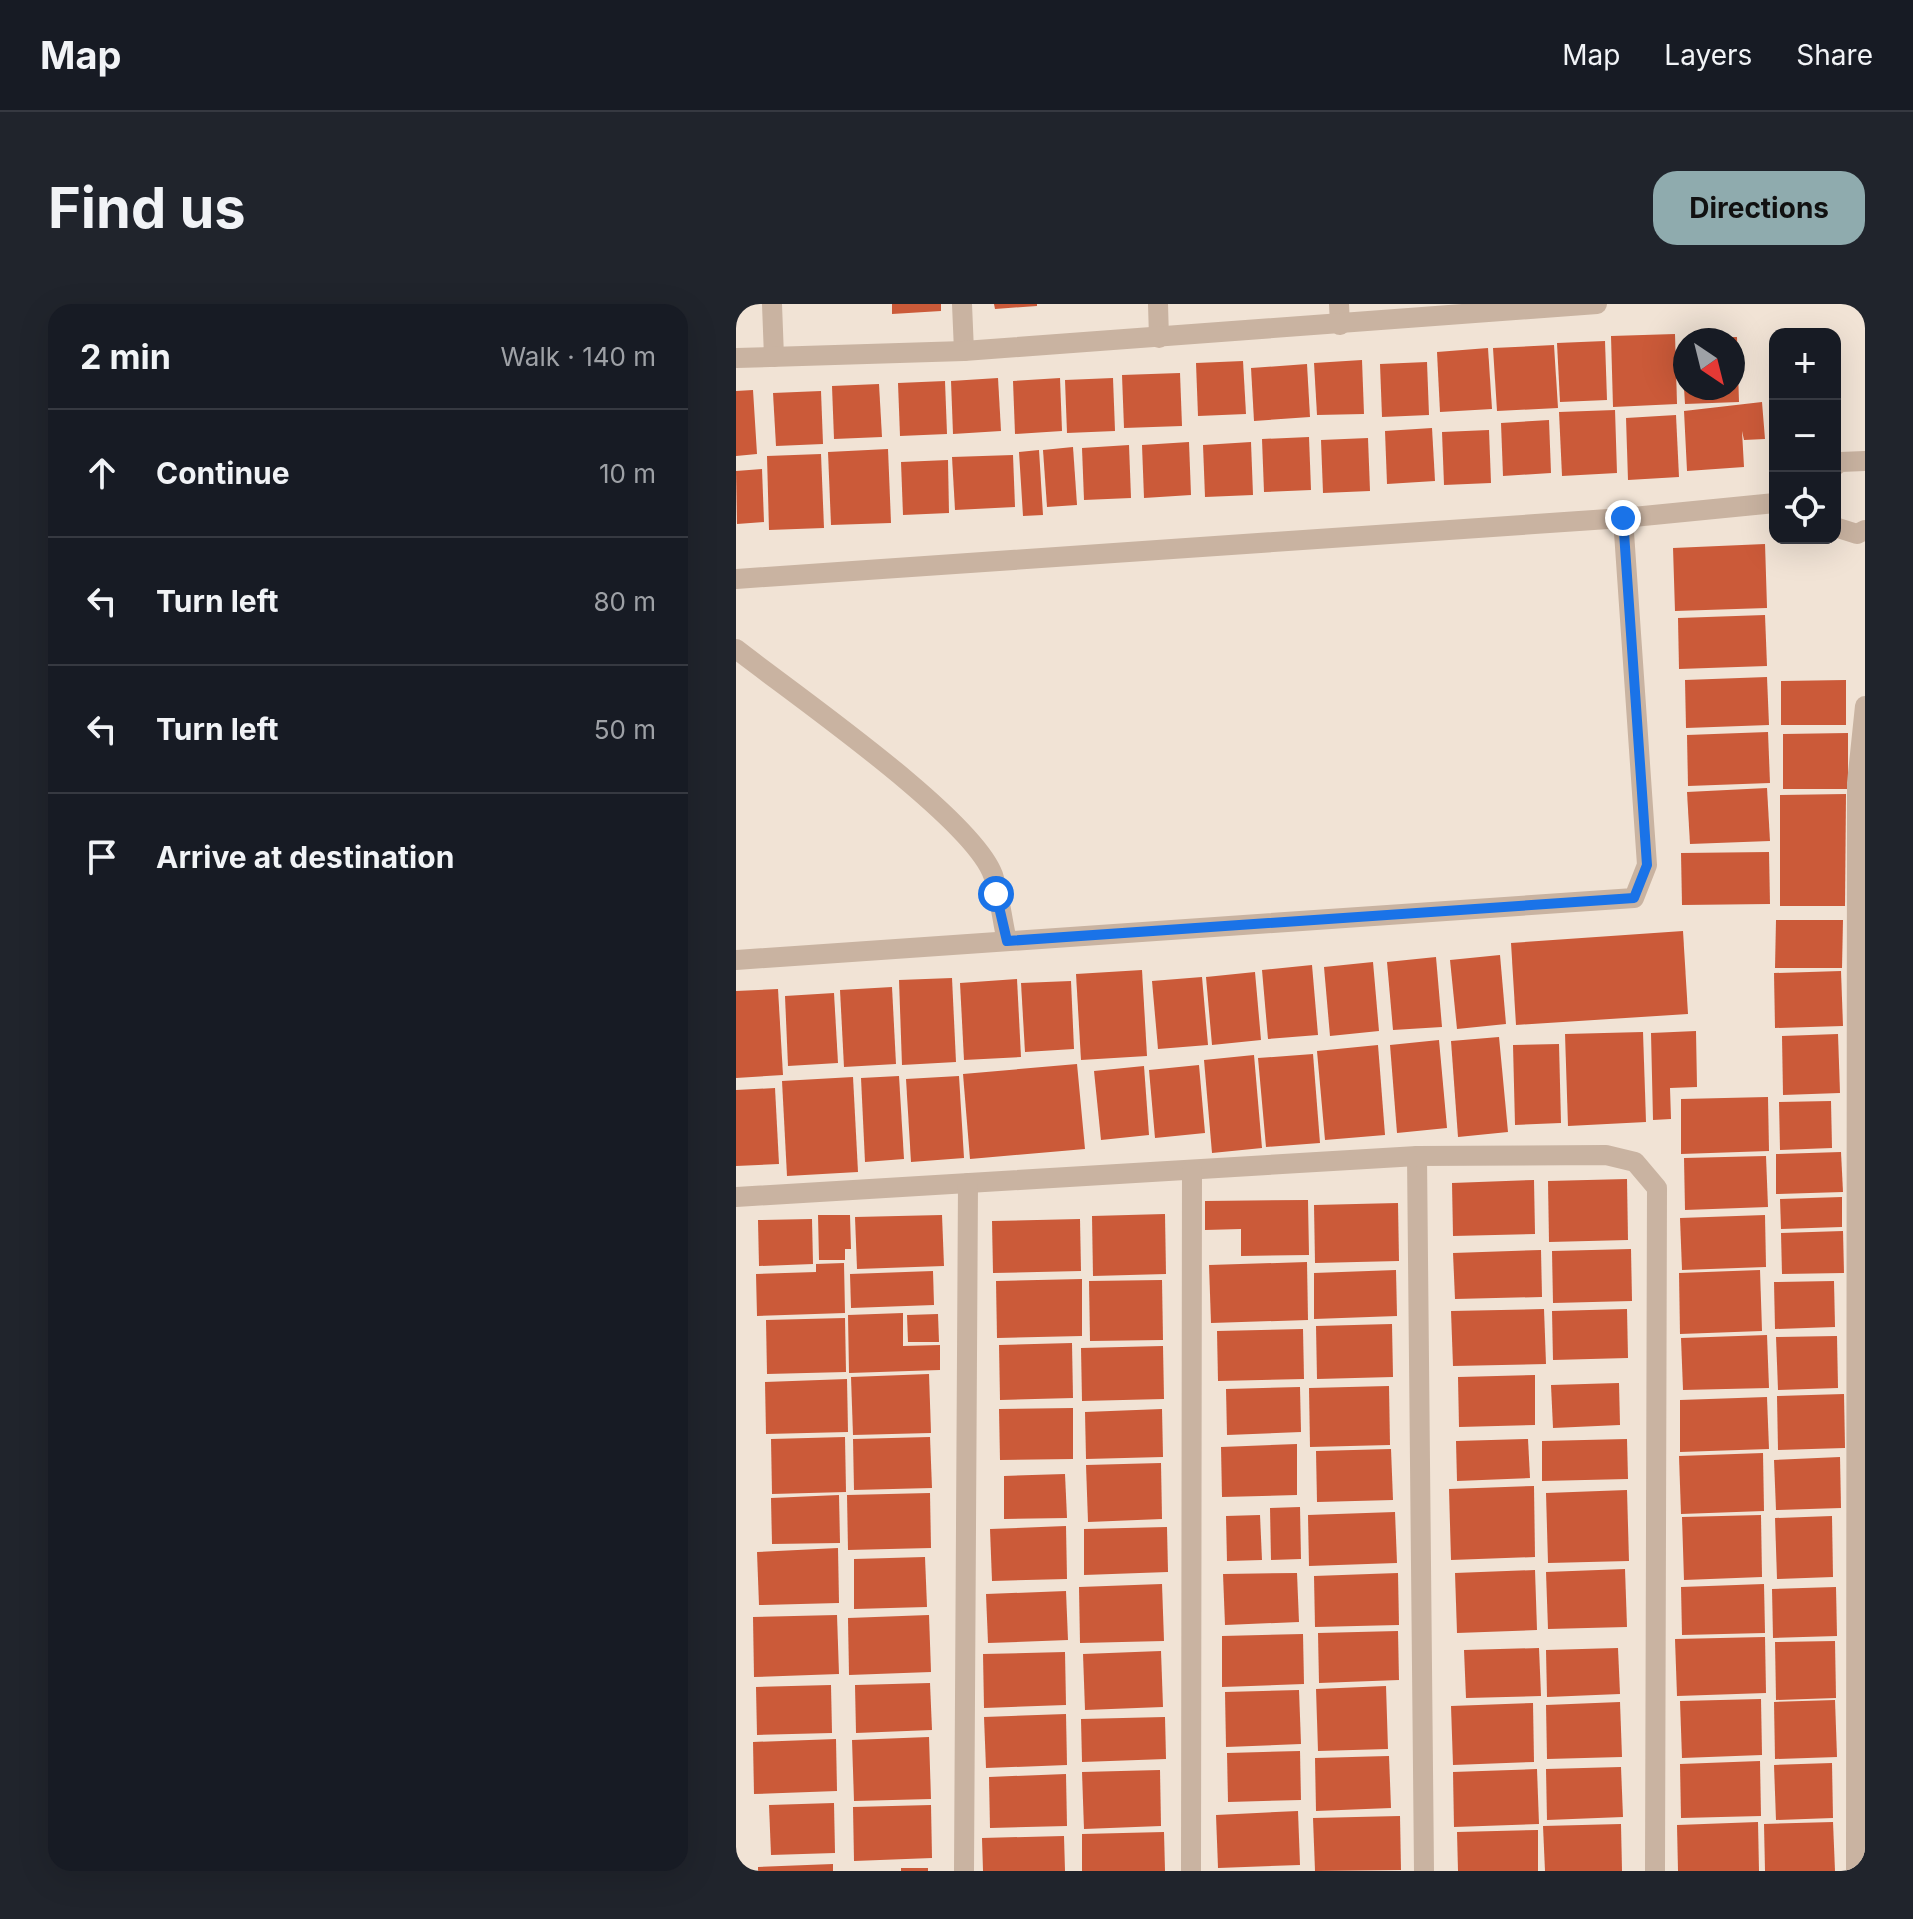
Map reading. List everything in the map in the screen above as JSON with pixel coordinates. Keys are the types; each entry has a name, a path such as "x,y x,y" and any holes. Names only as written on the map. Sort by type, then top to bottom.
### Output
{"street":[{"path":"772,304 774,357"},
{"path":"962,304 964,351"},
{"path":"1158,304 1159,338"},
{"path":"1339,304 1340,325"},
{"path":"736,358 964,351 1340,325 1521,306 1597,304"},
{"path":"1841,462 1865,461"},
{"path":"736,579 1623,518 1769,504"},
{"path":"736,960 1634,898 1647,865 1623,518"},
{"path":"1841,529 1857,534 1865,530"},
{"path":"736,649 901,778 966,836 993,874 1007,941"},
{"path":"1856,1871 1857,783 1865,706"},
{"path":"736,1197 1417,1156 1606,1155 1635,1162 1657,1188 1655,1871"},
{"path":"1417,1156 1424,1871"},
{"path":"1191,1871 1192,1170"},
{"path":"964,1871 968,1183"}],"building":[{"path":"892,304 941,304 941,311 892,314"},
{"path":"994,304 1037,304 1037,306 995,309"},
{"path":"1673,334 1673,400 1677,400 1677,404 1613,407 1611,336"},
{"path":"1605,341 1607,400 1560,402 1557,343"},
{"path":"1554,345 1558,408 1497,411 1493,348"},
{"path":"1488,348 1492,409 1440,412 1437,352"},
{"path":"1362,360 1364,414 1317,415 1314,363"},
{"path":"1243,361 1246,414 1198,416 1196,363"},
{"path":"1427,362 1429,415 1382,417 1380,364"},
{"path":"1307,364 1310,417 1254,421 1251,368"},
{"path":"1180,373 1182,426 1124,428 1122,375"},
{"path":"998,378 1001,431 953,434 951,381"},
{"path":"1060,378 1062,431 1015,434 1013,381"},
{"path":"1113,378 1115,431 1067,433 1065,380"},
{"path":"945,381 947,434 900,436 898,383"},
{"path":"879,384 882,437 834,439 832,386"},
{"path":"753,390 757,454 736,456 736,391"},
{"path":"821,391 823,444 776,446 773,393"},
{"path":"1685,400 1739,400 1739,402 1685,404"},
{"path":"1762,402 1765,439 1744,440 1742,431 1744,467 1687,471 1684,411"},
{"path":"1615,410 1617,473 1562,476 1559,412"},
{"path":"1676,415 1679,477 1628,480 1626,418"},
{"path":"1549,420 1551,473 1503,476 1501,423"},
{"path":"1432,428 1435,481 1387,484 1385,431"},
{"path":"1489,430 1491,483 1444,485 1442,432"},
{"path":"1309,437 1311,490 1264,492 1262,439"},
{"path":"1368,438 1370,491 1323,493 1321,440"},
{"path":"1189,442 1191,495 1144,498 1142,445"},
{"path":"1251,442 1253,495 1205,497 1203,445"},
{"path":"1129,445 1131,498 1084,500 1082,448"},
{"path":"1073,447 1077,505 1047,507 1043,450"},
{"path":"888,449 891,523 831,525 828,452"},
{"path":"1039,450 1043,515 1023,516 1019,452"},
{"path":"821,454 824,528 769,530 767,456"},
{"path":"1013,455 1015,507 955,510 952,457"},
{"path":"948,460 949,513 903,515 901,462"},
{"path":"762,469 764,522 737,524 736,471"},
{"path":"1765,544 1767,608 1675,611 1673,548"},
{"path":"1765,615 1767,666 1679,669 1678,618"},
{"path":"1767,677 1769,725 1686,728 1685,680"},
{"path":"1846,680 1846,725 1781,725 1781,681"},
{"path":"1768,732 1770,783 1688,786 1687,735"},
{"path":"1848,733 1848,789 1783,789 1783,734"},
{"path":"1767,788 1770,841 1690,844 1687,792"},
{"path":"1846,794 1845,906 1780,906 1780,795"},
{"path":"1769,852 1770,904 1682,905 1681,853"},
{"path":"1776,920 1843,920 1842,968 1775,968"},
{"path":"1683,931 1688,1014 1516,1025 1511,943"},
{"path":"1500,955 1506,1024 1457,1029 1450,960"},
{"path":"1436,957 1442,1027 1393,1030 1387,962"},
{"path":"1373,962 1379,1031 1330,1036 1324,967"},
{"path":"1312,965 1318,1035 1268,1039 1262,970"},
{"path":"1142,970 1147,1056 1081,1060 1076,974"},
{"path":"1841,971 1843,1026 1775,1028 1774,973"},
{"path":"1255,972 1261,1040 1212,1045 1206,977"},
{"path":"1202,977 1208,1045 1158,1049 1152,981"},
{"path":"952,978 956,1062 902,1065 899,980"},
{"path":"1017,979 1021,1057 964,1060 960,983"},
{"path":"1071,981 1074,1049 1025,1052 1021,983"},
{"path":"892,987 896,1064 844,1067 840,990"},
{"path":"778,989 783,1075 736,1078 736,991"},
{"path":"834,993 838,1063 788,1066 785,996"},
{"path":"1696,1031 1697,1087 1670,1088 1671,1119 1653,1120 1651,1033"},
{"path":"1643,1032 1646,1122 1568,1126 1565,1034"},
{"path":"1838,1034 1840,1093 1783,1095 1782,1036"},
{"path":"1499,1037 1508,1132 1458,1137 1451,1041"},
{"path":"1439,1040 1447,1128 1397,1133 1390,1045"},
{"path":"1559,1044 1561,1123 1515,1125 1513,1045"},
{"path":"1378,1045 1385,1135 1325,1140 1317,1051"},
{"path":"1313,1054 1320,1143 1266,1147 1258,1058"},
{"path":"1254,1055 1262,1148 1212,1153 1204,1060"},
{"path":"1077,1064 1085,1149 970,1159 963,1074"},
{"path":"1199,1065 1205,1133 1155,1138 1149,1070"},
{"path":"1144,1066 1149,1135 1101,1140 1094,1071"},
{"path":"899,1076 904,1159 865,1162 861,1078"},
{"path":"959,1076 964,1158 911,1162 906,1079"},
{"path":"853,1077 858,1172 787,1176 782,1081"},
{"path":"775,1088 779,1164 736,1166 736,1090"},
{"path":"1768,1097 1769,1151 1681,1154 1681,1099"},
{"path":"1831,1101 1832,1148 1780,1150 1779,1102"},
{"path":"1841,1152 1843,1192 1776,1194 1776,1154"},
{"path":"1766,1156 1768,1207 1685,1210 1684,1158"},
{"path":"1627,1179 1628,1240 1549,1242 1548,1181"},
{"path":"1534,1180 1535,1234 1453,1236 1452,1183"},
{"path":"1842,1197 1842,1227 1781,1229 1780,1199"},
{"path":"1308,1200 1309,1255 1241,1256 1241,1229 1205,1230 1205,1201"},
{"path":"1398,1203 1399,1261 1315,1263 1314,1205"},
{"path":"1165,1214 1166,1274 1093,1276 1092,1216"},
{"path":"818,1215 850,1215 851,1249 845,1249 845,1260 819,1260"},
{"path":"942,1215 944,1266 857,1269 855,1217"},
{"path":"1765,1215 1766,1267 1682,1270 1680,1218"},
{"path":"812,1219 813,1264 759,1266 758,1220"},
{"path":"1080,1219 1081,1271 993,1273 992,1221"},
{"path":"1843,1231 1844,1273 1782,1274 1781,1233"},
{"path":"1631,1249 1632,1301 1553,1303 1552,1251"},
{"path":"1541,1250 1542,1297 1455,1299 1453,1253"},
{"path":"1307,1262 1308,1320 1211,1323 1209,1265"},
{"path":"844,1263 845,1313 757,1316 756,1274 816,1272 816,1264"},
{"path":"1396,1270 1397,1316 1314,1319 1314,1273"},
{"path":"1760,1270 1762,1331 1680,1334 1679,1273"},
{"path":"933,1271 934,1305 851,1308 850,1274"},
{"path":"1082,1279 1082,1336 997,1338 996,1281"},
{"path":"1162,1280 1163,1340 1090,1341 1089,1281"},
{"path":"1834,1281 1835,1327 1775,1329 1774,1282"},
{"path":"1544,1309 1546,1364 1453,1366 1451,1311"},
{"path":"1627,1309 1628,1358 1553,1360 1552,1311"},
{"path":"903,1313 903,1346 940,1345 940,1370 849,1373 848,1315"},
{"path":"938,1314 939,1342 908,1342 907,1315"},
{"path":"845,1318 846,1372 767,1374 766,1320"},
{"path":"1392,1324 1393,1377 1317,1379 1316,1326"},
{"path":"1303,1329 1304,1379 1218,1381 1217,1331"},
{"path":"1767,1335 1769,1388 1683,1390 1681,1338"},
{"path":"1837,1336 1838,1388 1778,1390 1776,1337"},
{"path":"1072,1343 1073,1398 1000,1400 999,1345"},
{"path":"1163,1346 1164,1399 1082,1401 1081,1348"},
{"path":"929,1374 931,1433 853,1435 851,1377"},
{"path":"1535,1375 1535,1425 1459,1427 1458,1377"},
{"path":"847,1379 848,1432 766,1434 765,1382"},
{"path":"1619,1383 1620,1425 1553,1428 1551,1385"},
{"path":"1389,1386 1390,1445 1310,1447 1309,1388"},
{"path":"1300,1387 1301,1432 1227,1435 1226,1389"},
{"path":"1844,1394 1845,1448 1778,1450 1777,1396"},
{"path":"1767,1397 1769,1449 1680,1452 1680,1400"},
{"path":"1073,1408 1073,1459 1000,1460 999,1409"},
{"path":"1162,1409 1163,1457 1086,1459 1085,1412"},
{"path":"845,1437 846,1492 772,1494 771,1439"},
{"path":"930,1437 932,1488 854,1490 853,1439"},
{"path":"1528,1439 1530,1478 1457,1481 1456,1441"},
{"path":"1627,1439 1628,1479 1542,1481 1542,1441"},
{"path":"1297,1444 1297,1495 1222,1497 1221,1447"},
{"path":"1391,1449 1393,1500 1317,1502 1316,1451"},
{"path":"1763,1453 1764,1511 1681,1514 1679,1456"},
{"path":"1840,1457 1841,1508 1776,1510 1774,1460"},
{"path":"1161,1463 1162,1519 1088,1522 1086,1465"},
{"path":"1065,1474 1067,1518 1004,1519 1004,1476"},
{"path":"1534,1486 1535,1557 1451,1560 1449,1489"},
{"path":"1627,1490 1629,1561 1548,1563 1546,1493"},
{"path":"930,1493 931,1548 848,1550 847,1495"},
{"path":"839,1495 840,1543 772,1544 771,1498"},
{"path":"1300,1507 1301,1559 1271,1560 1270,1508"},
{"path":"1395,1512 1397,1563 1309,1566 1308,1515"},
{"path":"1260,1515 1262,1560 1227,1561 1226,1516"},
{"path":"1761,1515 1762,1577 1684,1580 1682,1517"},
{"path":"1832,1516 1833,1577 1777,1579 1775,1518"},
{"path":"1066,1526 1067,1579 992,1581 990,1529"},
{"path":"1167,1527 1168,1572 1084,1575 1084,1529"},
{"path":"838,1548 839,1603 759,1605 757,1552"},
{"path":"925,1557 927,1607 854,1609 854,1559"},
{"path":"1625,1569 1627,1627 1548,1629 1546,1572"},
{"path":"1535,1570 1537,1630 1457,1633 1455,1573"},
{"path":"1297,1573 1299,1622 1225,1625 1223,1574"},
{"path":"1398,1573 1399,1625 1315,1627 1314,1576"},
{"path":"1162,1584 1164,1641 1080,1643 1079,1587"},
{"path":"1764,1584 1765,1633 1682,1635 1681,1587"},
{"path":"1836,1587 1837,1636 1773,1638 1772,1589"},
{"path":"1066,1591 1068,1640 988,1643 986,1594"},
{"path":"837,1615 839,1674 754,1677 753,1617"},
{"path":"929,1615 931,1672 849,1675 848,1618"},
{"path":"1398,1631 1399,1680 1319,1683 1318,1633"},
{"path":"1303,1634 1304,1684 1222,1687 1222,1636"},
{"path":"1765,1637 1766,1693 1677,1696 1675,1639"},
{"path":"1835,1641 1836,1698 1776,1700 1775,1642"},
{"path":"1539,1648 1541,1696 1466,1698 1464,1650"},
{"path":"1618,1648 1620,1694 1547,1697 1546,1650"},
{"path":"1161,1651 1163,1707 1085,1710 1083,1654"},
{"path":"1065,1652 1066,1705 984,1708 983,1654"},
{"path":"930,1683 932,1730 856,1733 855,1685"},
{"path":"831,1685 832,1733 757,1735 756,1687"},
{"path":"1386,1686 1388,1749 1318,1751 1316,1689"},
{"path":"1299,1690 1301,1744 1226,1747 1225,1692"},
{"path":"1761,1699 1762,1755 1682,1758 1680,1701"},
{"path":"1835,1700 1837,1757 1775,1759 1774,1702"},
{"path":"1620,1702 1622,1757 1547,1759 1546,1705"},
{"path":"1533,1703 1534,1762 1453,1765 1451,1706"},
{"path":"1066,1714 1067,1765 986,1768 984,1717"},
{"path":"1165,1717 1166,1759 1082,1762 1081,1719"},
{"path":"929,1737 931,1799 854,1801 852,1740"},
{"path":"836,1739 837,1791 754,1794 753,1742"},
{"path":"1300,1751 1301,1800 1228,1802 1227,1753"},
{"path":"1389,1756 1391,1808 1316,1811 1315,1758"},
{"path":"1760,1761 1761,1816 1681,1818 1680,1764"},
{"path":"1832,1763 1833,1818 1776,1820 1774,1765"},
{"path":"1621,1767 1623,1817 1547,1820 1546,1769"},
{"path":"1537,1769 1539,1824 1454,1827 1453,1772"},
{"path":"1160,1770 1161,1826 1084,1829 1082,1772"},
{"path":"1066,1774 1067,1826 990,1828 989,1777"},
{"path":"834,1803 835,1853 771,1855 769,1805"},
{"path":"931,1805 932,1858 854,1861 853,1807"},
{"path":"1298,1811 1300,1865 1218,1868 1216,1815"},
{"path":"1400,1816 1401,1870 1315,1871 1313,1818"},
{"path":"1758,1822 1759,1871 1678,1871 1677,1825"},
{"path":"1833,1822 1835,1871 1765,1871 1764,1824"},
{"path":"1621,1824 1622,1871 1545,1871 1543,1826"},
{"path":"1538,1830 1538,1871 1458,1871 1457,1832"},
{"path":"1164,1832 1165,1871 1082,1871 1082,1834"},
{"path":"1064,1836 1065,1871 983,1871 982,1838"},
{"path":"833,1864 833,1871 758,1871 758,1867"},
{"path":"901,1868 928,1868 928,1871 901,1871"}],"route":[{"path":"996,894 1007,941 1634,898 1647,865 1623,518"}]}
